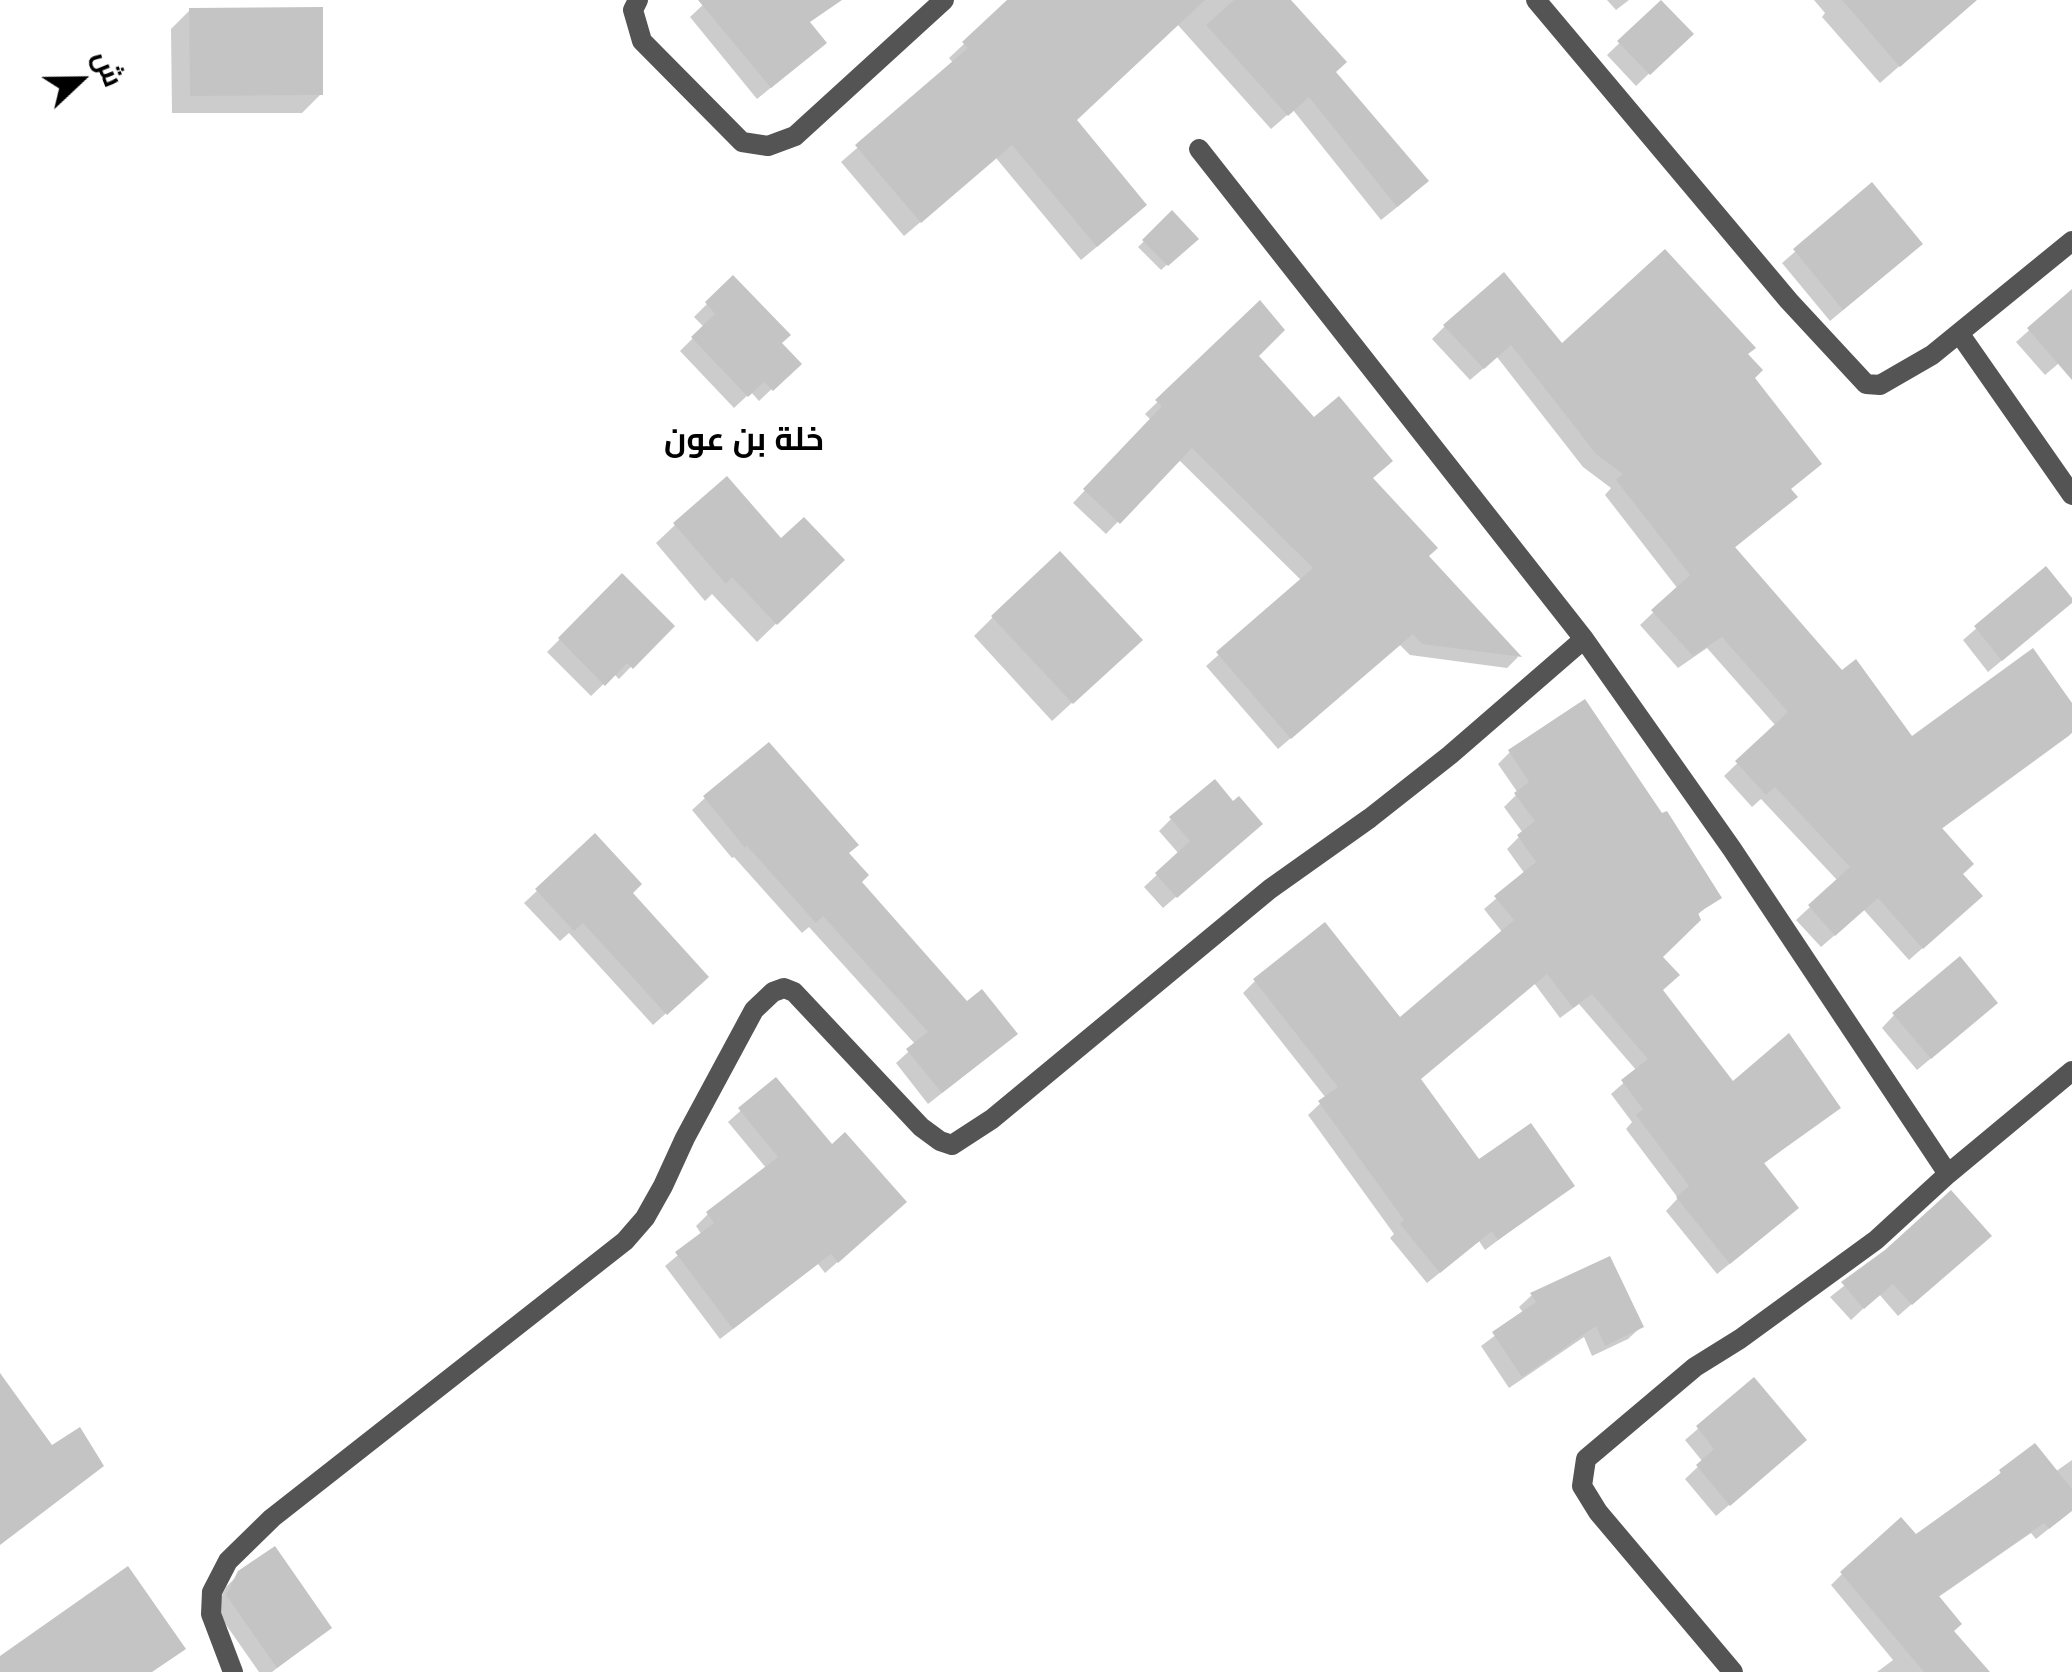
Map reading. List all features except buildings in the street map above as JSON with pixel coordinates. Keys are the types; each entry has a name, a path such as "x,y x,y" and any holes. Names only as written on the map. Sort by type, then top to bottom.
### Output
{"street":[{"path":"638,0 633,10 642,41 742,142 768,146 795,136 944,0"},
{"path":"1536,0 1789,300 1866,384 1880,385 1904,372 2072,242"},
{"path":"1199,149 1584,639 1732,849 1948,1174"},
{"path":"1958,333 2072,495"},
{"path":"233,1672 211,1614 212,1592 228,1561 272,1518 625,1241 664,1186 685,1138 754,1010 772,992 784,988 794,992 920,1127 952,1146 992,1119 1270,889 1450,755 1584,639"},
{"path":"1733,1672 1598,1512 1582,1486 1586,1459 1695,1367 1876,1240 2072,1071"}],"district":[{"name":"خلة بن عون","path":"744,441"}]}
